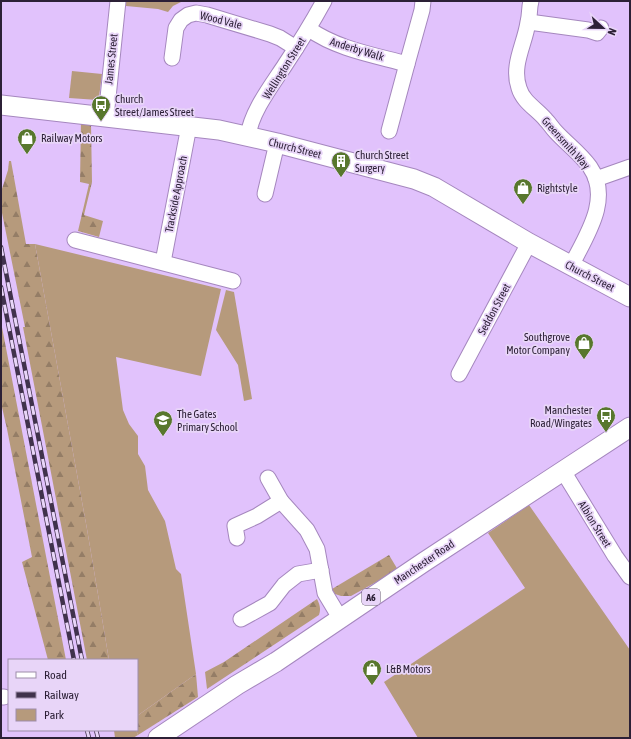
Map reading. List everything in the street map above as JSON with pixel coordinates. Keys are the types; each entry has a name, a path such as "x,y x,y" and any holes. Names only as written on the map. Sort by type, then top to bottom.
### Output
{"main road":[{"name":"Church Street","path":"1,105 219,130 277,143 424,182 434,186 529,244 630,297"},
{"name":"Manchester Road","path":"158,738 237,685 276,662 630,426"}],"street":[{"name":"James Street","path":"106,116 118,1"},
{"name":"Wellington Street","path":"248,136 250,125 257,111 309,29 324,1"},
{"path":"395,126 407,64 422,10 423,1"},
{"name":"Greensmith Way","path":"531,1 529,22 517,64 516,76 518,87 522,97 579,153 590,167 596,179 598,195 594,219 571,266"},
{"name":"Wood Vale","path":"172,58 176,28 181,20 188,15 196,13 270,34 280,38 296,48"},
{"path":"529,22 588,30 598,34"},
{"name":"Anderby Walk","path":"309,29 319,36 342,46 407,64"},
{"name":"Trackside Approach","path":"163,262 190,126"},
{"path":"265,194 277,143"},
{"path":"596,179 630,167"},
{"path":"75,240 233,281"},
{"name":"Seddon Street","path":"459,374 529,244"},
{"name":"Albion Street","path":"563,471 627,567"},
{"path":"268,478 281,500 307,530 317,549 325,593 340,618"},
{"path":"233,530 258,516 281,500"},
{"path":"248,612 270,604 284,585 298,574 321,570"}],"green space":[{"path":"126,1 183,1 173,6 168,12 158,9 126,6"},
{"path":"72,71 102,74 98,100 69,98"},
{"path":"81,119 91,124 92,182 84,215 103,221 99,237 78,231 89,184 80,182"},
{"path":"9,161 11,161 26,244 35,244 87,529 109,659 87,659 23,327 25,327 1,208 1,192 8,170"},
{"path":"35,244 221,289 201,376 116,357 123,410 129,424 138,436 138,454 145,466 148,490 165,521 176,569 181,574 196,674 138,715 138,659 109,659 87,529"},
{"path":"226,290 234,292 252,399 244,401 238,365 216,330"},
{"path":"1,322 66,659 48,659 22,562 32,557 1,403"},
{"path":"529,505 630,650 630,738 418,738 384,682 525,588 488,533"},
{"path":"389,555 398,570 351,596 341,596 335,594 332,589"},
{"path":"317,599 320,607 319,615 207,689 205,672 224,662"},
{"path":"196,674 198,697 138,735 136,731 138,731 138,715"},
{"path":"114,731 136,731 138,735 133,738 115,738"}],"railway":[{"path":"1,247 82,659"},
{"path":"1,287 74,659"},
{"path":"87,731 89,738"},
{"path":"96,731 98,738"}],"place":[{"name":"Church Street/James Street","path":"101,122"},
{"name":"Railway Motors","path":"27,155"},
{"name":"Church Street Surgery","path":"341,178"},
{"name":"Rightstyle","path":"523,205"},
{"name":"Southgrove Motor Company","path":"584,360"},
{"name":"Manchester Road/Wingates","path":"606,433"},
{"name":"The Gates Primary School","path":"163,437"},
{"name":"L&B Motors","path":"372,686"}]}
